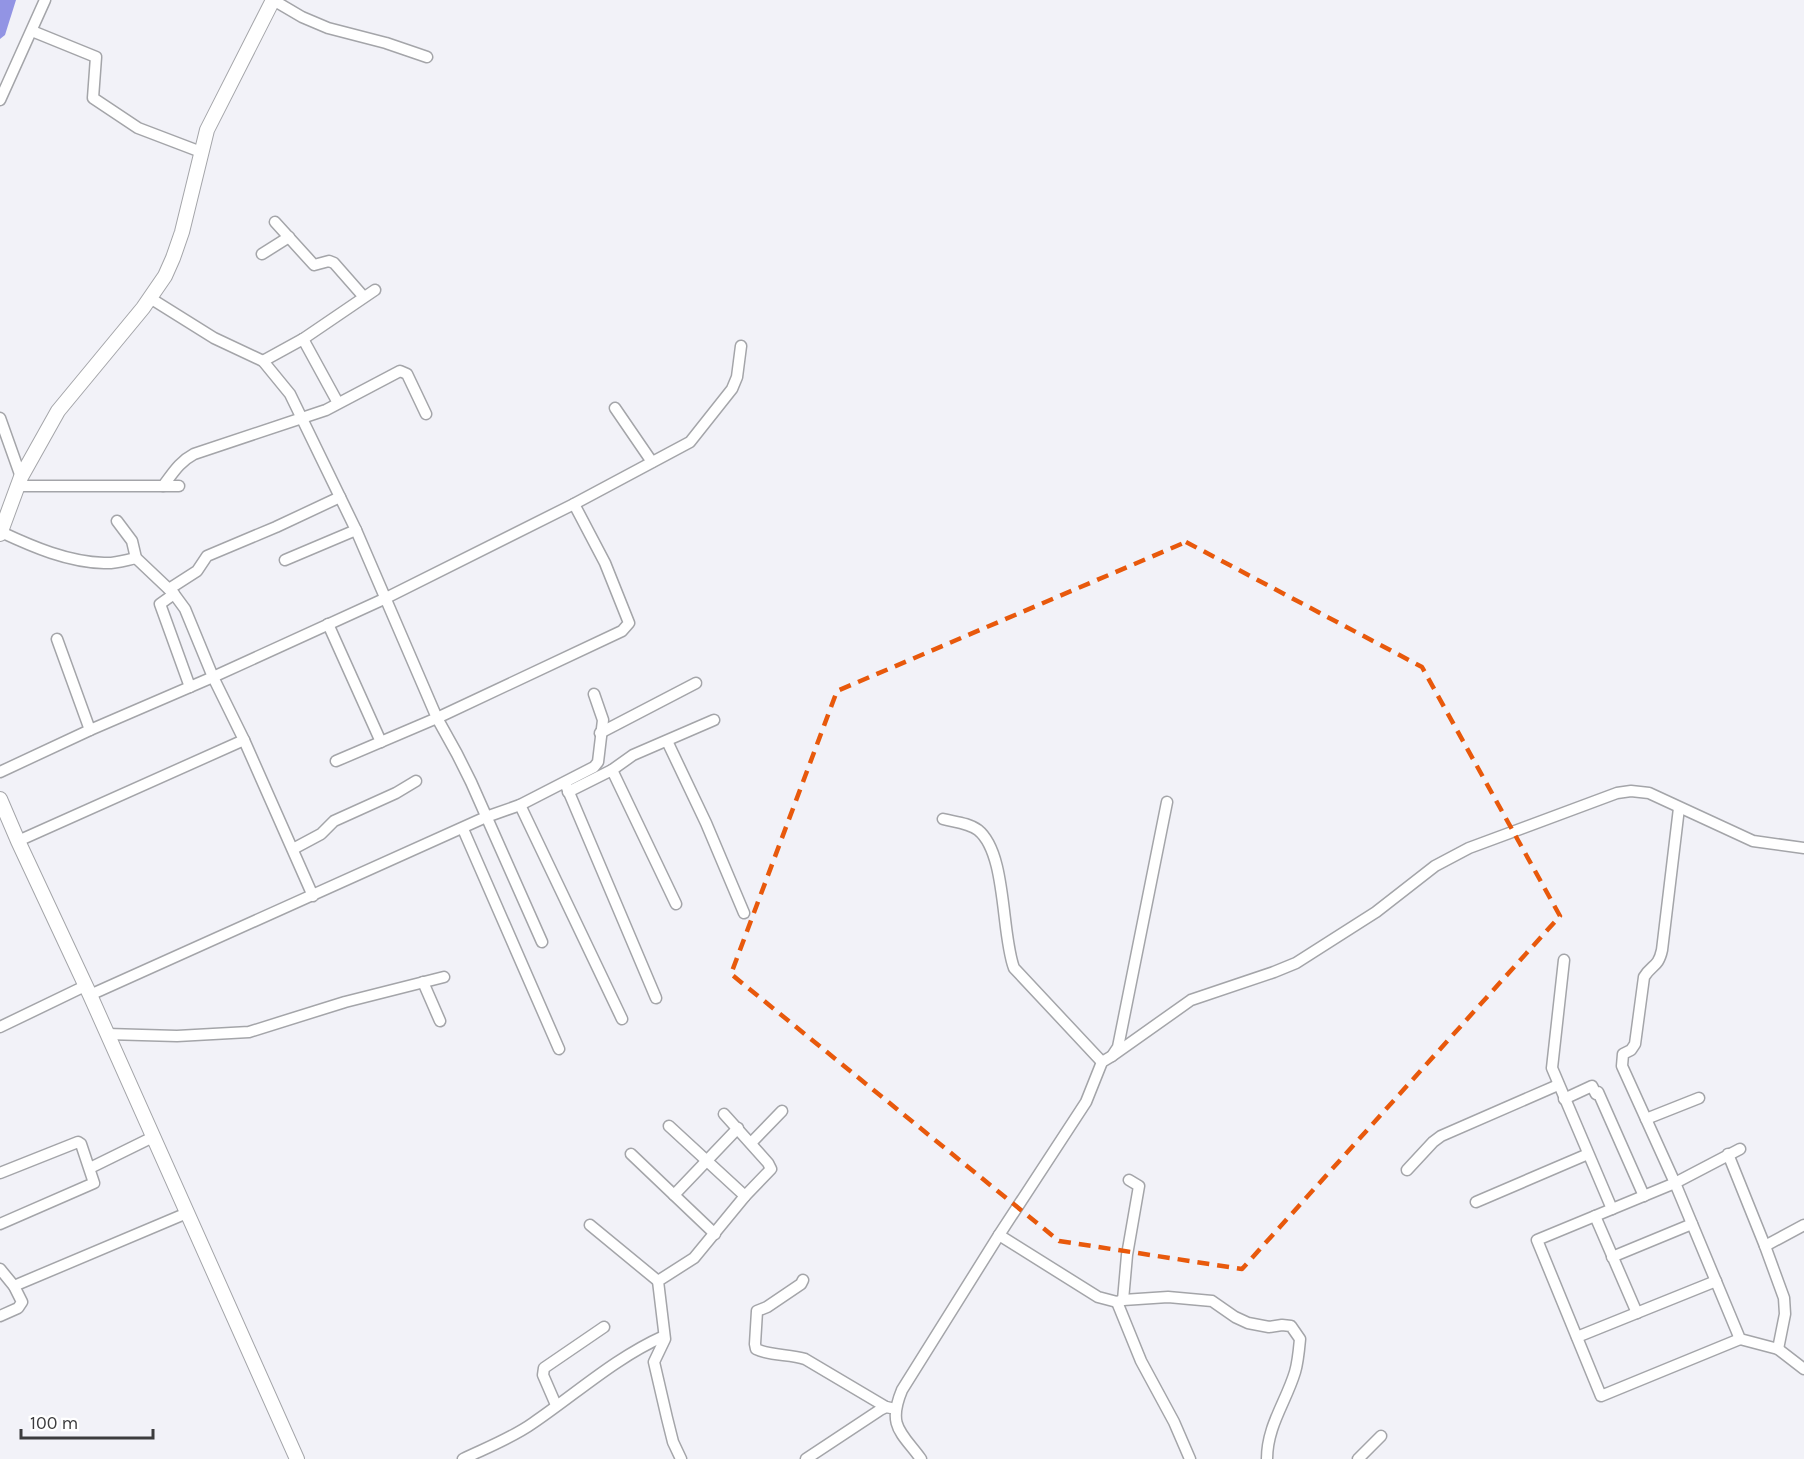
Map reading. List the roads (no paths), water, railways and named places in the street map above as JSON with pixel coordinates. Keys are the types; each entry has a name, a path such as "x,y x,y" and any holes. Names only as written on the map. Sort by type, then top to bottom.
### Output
{"main road":[{"path":"1,533 20,482 58,411 150,298 165,276 174,258 207,130 273,0"},
{"path":"0,799 297,1459"}],"street":[{"path":"0,100 45,0"},
{"path":"273,0 302,17 328,28 386,43 427,57"},
{"path":"32,31 96,57 93,99 138,128 201,152"},
{"path":"276,222 314,265 329,261 334,263 363,296"},
{"path":"262,254 289,237"},
{"path":"263,361 303,339 375,290"},
{"path":"150,298 214,338 263,361 290,394 356,531 436,718 457,754 542,942"},
{"path":"303,339 338,403"},
{"path":"0,772 90,730 330,628 678,450 690,442 732,389 738,377 741,346"},
{"path":"163,486 176,467 194,454 303,419 403,370 426,414"},
{"path":"615,408 652,462"},
{"path":"0,418 20,482 179,486"},
{"path":"190,687 160,604 197,571 205,557 340,497"},
{"path":"336,761 436,718 622,631 628,626 629,623 605,563 574,504"},
{"path":"117,520 132,541 136,558 172,591 188,617 313,896"},
{"path":"285,560 356,531"},
{"path":"1,533 65,557 103,563 117,563 136,558"},
{"path":"330,628 381,742"},
{"path":"57,639 90,730"},
{"path":"600,733 696,682"},
{"path":"567,787 597,765 603,720 594,694"},
{"path":"0,1027 313,896 486,818 612,770 633,755 714,720"},
{"path":"18,841 244,740"},
{"path":"667,741 706,823 744,913"},
{"path":"612,770 676,904"},
{"path":"293,849 321,834 334,822 416,781"},
{"path":"567,787 656,998"},
{"path":"1107,1059 1191,1000 1296,963 1368,918 1435,866 1469,848 1624,792 1649,793 1753,841 1804,848"},
{"path":"806,1459 890,1410 999,1235 1086,1102 1107,1059 1118,1047 1167,802"},
{"path":"520,805 622,1019"},
{"path":"1679,808 1662,950 1657,964 1644,977 1635,1044 1631,1050 1623,1054 1621,1061 1740,1339"},
{"path":"943,819 969,825 980,831 984,837 995,863 1014,968 1107,1059"},
{"path":"463,829 559,1049"},
{"path":"1564,960 1552,1061 1554,1074 1612,1209"},
{"path":"107,1034 177,1036 249,1032 345,1002 444,976"},
{"path":"423,982 440,1021"},
{"path":"1407,1170 1432,1142 1441,1136 1558,1085"},
{"path":"1564,1099 1592,1086 1596,1094 1598,1092 1644,1196"},
{"path":"1646,1119 1699,1098"},
{"path":"751,1143 782,1111"},
{"path":"658,1281 694,1258 745,1196 771,1169 724,1114"},
{"path":"669,1126 745,1196"},
{"path":"674,1195 738,1128"},
{"path":"90,1168 153,1137"},
{"path":"0,1173 77,1142 81,1144 94,1179 92,1185 0,1224"},
{"path":"1740,1149 1675,1183 1536,1240 1601,1396 1740,1339 1778,1349 1804,1369"},
{"path":"631,1154 715,1234"},
{"path":"1476,1202 1588,1154"},
{"path":"1728,1154 1765,1246 1785,1306 1778,1349"},
{"path":"1129,1180 1139,1186 1120,1301 1141,1361 1174,1422 1190,1459"},
{"path":"14,1286 187,1213"},
{"path":"1595,1216 1637,1313"},
{"path":"1612,1257 1692,1224"},
{"path":"590,1225 658,1281 664,1342 654,1362 667,1418 681,1459"},
{"path":"1765,1246 1804,1225"},
{"path":"999,1235 1098,1297 1120,1301 1168,1297 1212,1301 1248,1323 1269,1327 1292,1326 1300,1339 1295,1372 1275,1419 1267,1448 1267,1459"},
{"path":"0,1269 21,1299 20,1306 0,1316"},
{"path":"803,1280 801,1284 767,1307 757,1311 756,1349 805,1359 890,1410 897,1428 921,1459"},
{"path":"1577,1337 1716,1281"},
{"path":"556,1406 543,1375 544,1368 604,1327"},
{"path":"463,1459 517,1433 607,1367 664,1336"},
{"path":"1358,1459 1381,1436"}],"water":[{"path":"0,0 16,0 5,35 0,39"}]}
